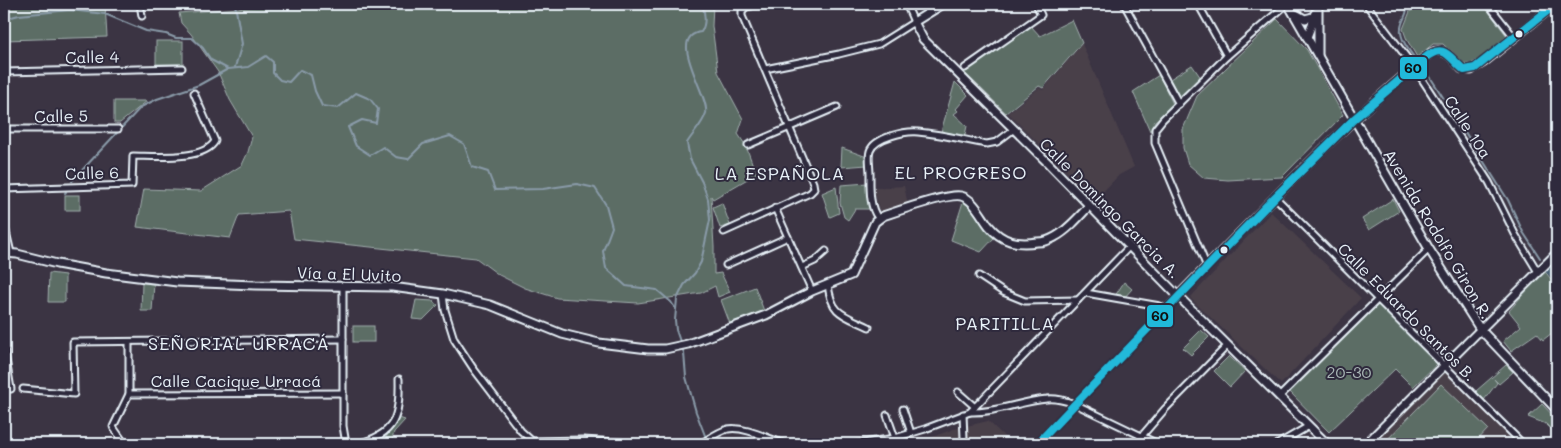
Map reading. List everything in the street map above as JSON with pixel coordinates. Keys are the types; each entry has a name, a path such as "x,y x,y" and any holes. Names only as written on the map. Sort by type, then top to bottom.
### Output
{"street":[{"path":"140,4 142,16"},
{"path":"724,232 814,189 742,16 742,11 746,7 760,4"},
{"name":"Calle Domingo Garcia A.","path":"906,4 923,39 929,46 1327,444"},
{"path":"765,69 879,44 943,4"},
{"path":"965,68 1041,15 1036,4"},
{"path":"1124,4 1179,104"},
{"path":"1198,4 1227,56"},
{"path":"1207,267 1155,143 1155,130 1163,119 1227,56 1287,4 1292,12 1302,18 1309,19 1313,17 1318,6"},
{"name":"Calle 10a","path":"1366,4 1415,66 1489,182 1515,234 1538,272"},
{"path":"1488,4 1514,37"},
{"path":"1037,444 1275,197 1354,119 1415,66 1434,51 1442,51 1464,70 1475,68 1556,4"},
{"path":"1307,37 1318,6"},
{"path":"1318,6 1318,56"},
{"name":"Avenida Rodolfo Giron R.","path":"1292,12 1429,249 1480,330 1557,410"},
{"name":"Calle 4","path":"4,72 182,68"},
{"name":"Calle 6","path":"4,188 132,185 133,156 191,156 213,146 215,141 194,93"},
{"path":"748,145 837,107"},
{"name":"Calle 5","path":"4,130 118,129"},
{"path":"1014,129 997,142 987,144 917,132 890,136 877,142 870,150 870,195 874,214 878,218 949,196 963,196 976,207 990,227 1000,236 1009,242 1029,244 1054,238 1089,206"},
{"name":"Calle Eduardo Santos B.","path":"1275,197 1523,444"},
{"path":"775,208 812,290"},
{"name":"Vía a El Uvito","path":"7,253 106,273 177,282 392,287 443,294 481,302 562,334 599,343 665,349 688,344 766,315 812,290 851,275 878,218"},
{"path":"4,223 7,253"},
{"path":"726,265 788,237"},
{"path":"970,412 1129,247"},
{"path":"1280,397 1429,249"},
{"path":"802,267 815,261 826,251"},
{"path":"1366,444 1557,253"},
{"path":"979,276 1003,292 1024,300 1078,300"},
{"path":"828,284 829,296 837,312 869,326"},
{"path":"342,286 343,426 346,444"},
{"path":"1086,293 1160,306 1166,309"},
{"path":"443,294 445,310 454,339 473,368 521,431 532,441"},
{"path":"23,389 74,394 73,342 343,339"},
{"path":"126,444 113,427 129,394 129,342"},
{"path":"1135,444 1165,409 1227,346"},
{"path":"4,348 11,389"},
{"path":"356,444 384,434 390,426 396,416 399,398 399,379"},
{"path":"958,392 974,407"},
{"name":"Calle Cacique Urracá","path":"129,394 343,393"},
{"path":"857,444 895,438 970,412 983,413 1047,399 1060,399 1075,404 1158,444"},
{"path":"903,409 911,433"},
{"path":"961,444 964,438 963,414"},
{"path":"887,415 895,438"},
{"path":"1278,444 1309,426"},
{"path":"700,444 718,433 729,429 743,429 785,444"},
{"path":"526,444 532,441 648,444"}],"shaded area":[{"path":"1082,44 1134,167 1119,175 1095,200 1008,113 1039,88 1043,90"},
{"path":"904,186 908,205 880,214 874,188"},
{"path":"1271,212 1361,298 1281,384 1190,298"},
{"path":"1444,371 1518,444 1372,444"},
{"path":"988,421 1012,444 913,444 954,429"}],"green space":[{"path":"4,4 105,4 107,37 4,40"},
{"path":"287,4 713,4 712,26 718,72 743,119 738,134 746,146 756,174 713,199 711,196 714,274 721,273 730,292 718,297 715,286 701,293 638,303 557,298 525,288 499,275 476,258 294,239 289,211 239,215 230,238 137,227 144,189 201,191 242,165 252,137 230,100 218,72 181,23 179,13"},
{"path":"1411,4 1483,4 1507,36 1473,64 1463,63 1443,44 1433,44 1417,57 1403,29 1411,9"},
{"path":"1277,19 1307,50 1343,115 1282,177 1228,180 1204,178 1188,164 1183,148 1183,129 1197,96"},
{"path":"1072,20 1082,43 1043,88 1039,86 1006,113 964,72 1031,26 1040,36"},
{"path":"156,41 183,41 183,64 156,64"},
{"path":"1192,65 1201,78 1179,97 1170,79"},
{"path":"1159,75 1173,104 1155,121 1150,131 1133,92"},
{"path":"955,82 968,95 954,114 967,126 965,135 941,132"},
{"path":"114,101 147,101 120,123 114,123"},
{"path":"842,148 867,157 867,165 841,167"},
{"path":"867,183 870,209 855,209 848,220 844,217 840,203 841,185"},
{"name":"LA ESPAÑOLA","path":"836,187 839,213 830,217 822,193"},
{"path":"65,195 80,195 80,210 65,210"},
{"path":"1393,199 1399,211 1369,230 1362,219"},
{"name":"EL PROGRESO","path":"963,202 973,209 994,238 981,252 951,240"},
{"path":"722,203 730,225 720,228 713,207"},
{"path":"1544,270 1557,287 1557,329 1543,340 1537,333 1511,351 1503,341 1521,326 1509,311"},
{"path":"49,273 65,275 65,302 48,302"},
{"path":"1124,282 1132,289 1124,298 1115,296"},
{"path":"142,283 154,284 152,311 141,311"},
{"path":"755,287 764,311 730,324 721,300"},
{"path":"416,300 433,301 438,305 423,320 412,319"},
{"name":"20-30","path":"1378,304 1437,364 1413,387 1395,369 1329,432 1289,391"},
{"path":"353,326 374,326 374,342 353,342"},
{"path":"1201,330 1209,337 1191,355 1183,348"},
{"path":"1229,356 1245,371 1230,387 1214,371"},
{"path":"1506,365 1513,372 1499,384 1494,379 1497,383 1484,400 1476,391"},
{"path":"1441,384 1488,429 1476,444 1383,444"},
{"path":"1542,404 1557,420 1557,428 1553,431 1546,424 1528,417"},
{"path":"399,418 405,420 394,432 391,444 382,444 380,441 387,436"}],"waterway":[{"path":"235,4 242,44 235,67"},
{"path":"702,4 705,18 703,29 701,32 691,36 687,44 688,55 702,94 706,113 687,143 690,159 702,182 708,199 710,220 701,262 695,273 684,285 677,299 675,320 676,330 684,353 686,377 706,438"},
{"path":"1407,4 1401,32 1406,46 1417,61"},
{"path":"4,19 19,15 70,10 105,14 146,31 166,34 176,38 192,38 203,48 211,60 228,69"},
{"path":"72,181 141,107 157,99 199,85 228,69 248,67 266,56 273,62 273,73 280,80 289,82 300,70 311,75 315,91 322,106 338,108 356,93 370,99 378,109 376,123 362,120 348,127 356,146 370,155 383,147 396,157 408,159 423,144 450,136 464,144 472,167 488,172 495,190 543,189 577,184 595,188 606,205 612,227 603,251 606,268 626,286 657,290 675,308"},
{"path":"1420,65 1427,72 1508,200 1523,232 1540,258"},
{"path":"1548,267 1557,275"}],"transit line":[{"name":"60","path":"1037,444 1275,197 1354,119 1425,58 1437,51 1446,54 1464,70 1475,68 1556,4"}],"district":[{"name":"EL PROGRESO","path":"961,173"},
{"name":"LA ESPAÑOLA","path":"780,174"},
{"name":"PARITILLA","path":"1005,324"},
{"name":"SEÑORIAL URRACÁ","path":"239,344"}]}
